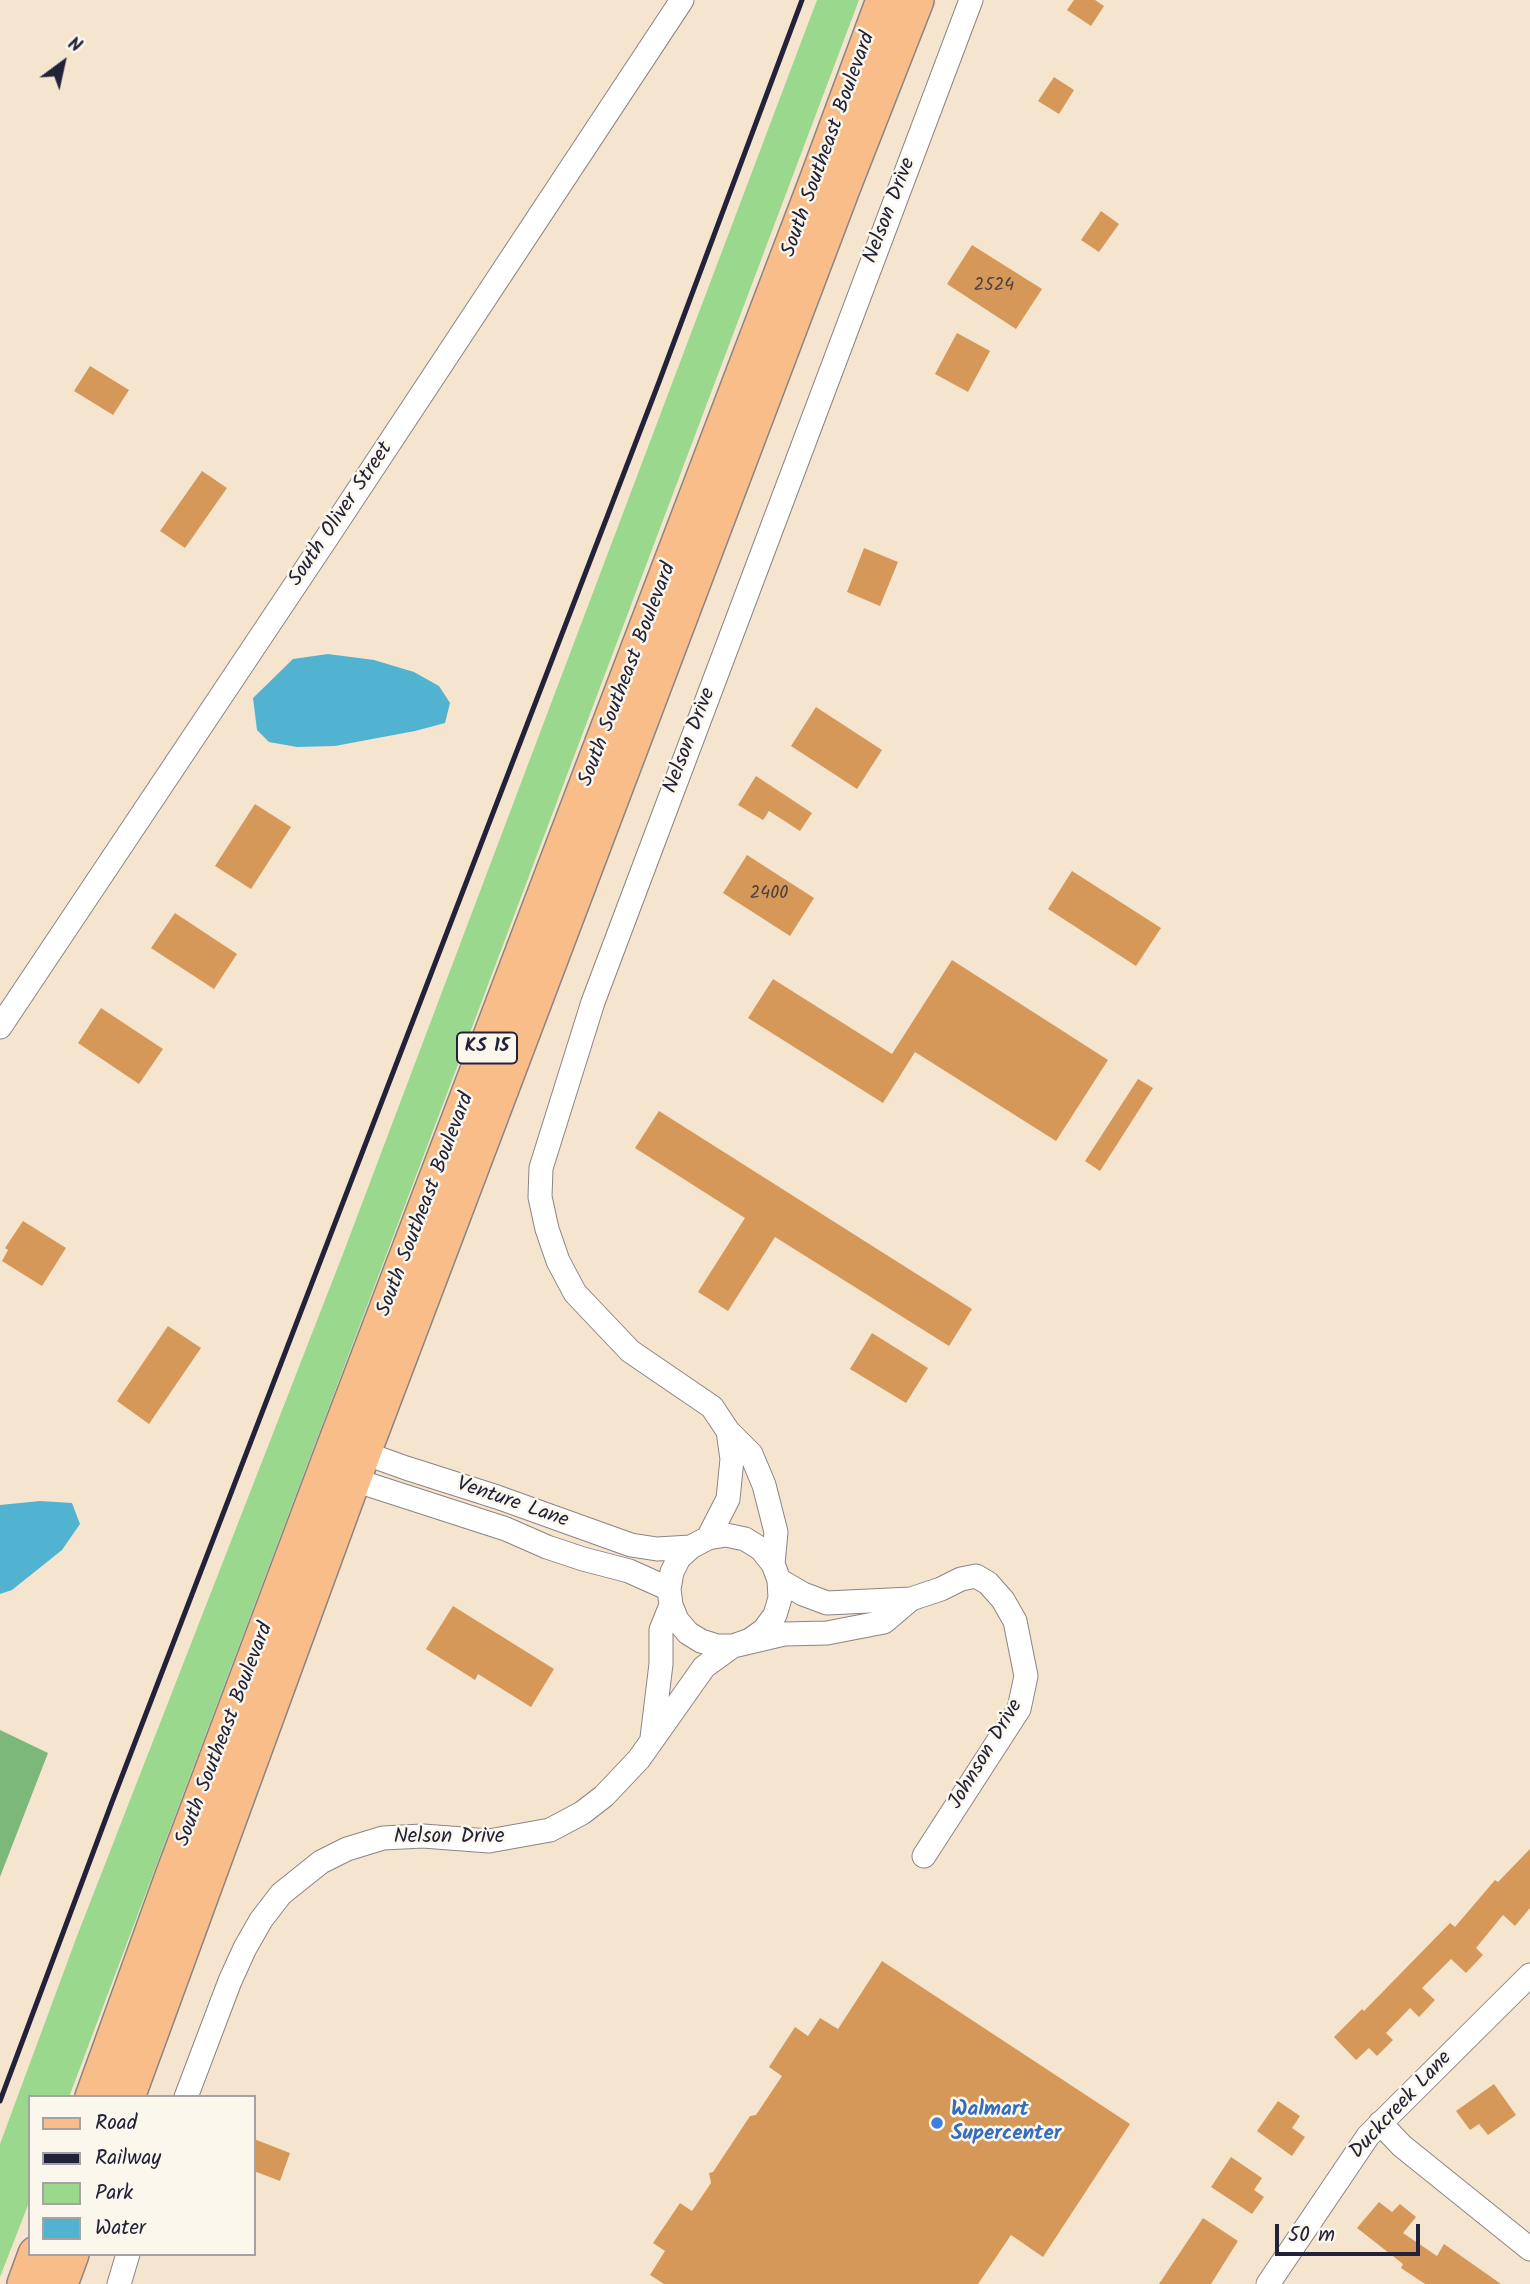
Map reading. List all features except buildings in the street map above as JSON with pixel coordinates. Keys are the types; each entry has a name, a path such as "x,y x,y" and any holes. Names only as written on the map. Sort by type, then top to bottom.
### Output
{"main road":[{"name":"South Southeast Boulevard","path":"128,2095 345,1461 884,0"},
{"name":"South Southeast Boulevard","path":"94,2095 173,1876 345,1461 915,0"},
{"path":"25,2284 35,2256"},
{"path":"60,2284 70,2256"}],"street":[{"name":"South Oliver Street","path":"0,1027 681,0"},
{"name":"Nelson Drive","path":"776,1572 776,1532 764,1485 751,1454 728,1431 712,1406 630,1351 575,1293 558,1261 547,1229 540,1197 541,1168 593,1002 971,0"},
{"path":"728,1431 732,1459 728,1499 699,1542 679,1558 672,1572 670,1597 677,1620 688,1633 717,1646 733,1646 785,1634 827,1633 884,1622 911,1599"},
{"name":"Venture Lane","path":"345,1461 418,1473 497,1497 631,1545 657,1549 699,1542"},
{"name":"Venture Lane","path":"345,1461 583,1559 629,1571 670,1597"},
{"path":"699,1542 726,1535 745,1539 761,1549 776,1572 803,1594 827,1603 911,1599"},
{"path":"733,1646 750,1640 764,1630 775,1615 780,1598 776,1572"},
{"name":"Johnson Drive","path":"911,1599 941,1589 961,1578 976,1576 989,1583 1015,1621 1026,1676 1019,1709 924,1856"},
{"name":"Nelson Drive","path":"652,1738 661,1664 661,1630 670,1597"},
{"name":"Nelson Drive","path":"187,2095 245,1948 261,1920 281,1894 308,1871 333,1854 383,1838 424,1836 489,1841 550,1830 582,1813 604,1797 639,1759 704,1667 733,1646"},
{"name":"Duckcreek Lane","path":"1268,2284 1355,2153 1380,2123 1530,1976"},
{"path":"1380,2123 1402,2146 1530,2249"},
{"path":"119,2284 127,2256"}],"green space":[{"path":"817,0 859,0 70,2095 28,2095 28,2205 0,2277 0,2144 77,1936 341,1259"},
{"path":"0,1730 48,1753 0,1877"}],"water":[{"path":"328,654 374,660 414,672 439,686 450,703 445,723 335,746 297,747 269,742 257,730 253,698 293,659"},
{"path":"40,1501 72,1503 80,1524 62,1550 12,1590 0,1594 0,1505"}],"railway":[{"path":"0,2101 112,1802 659,382 802,0"}],"place":[{"name":"Walmart Supercenter","path":"937,2123"}]}
